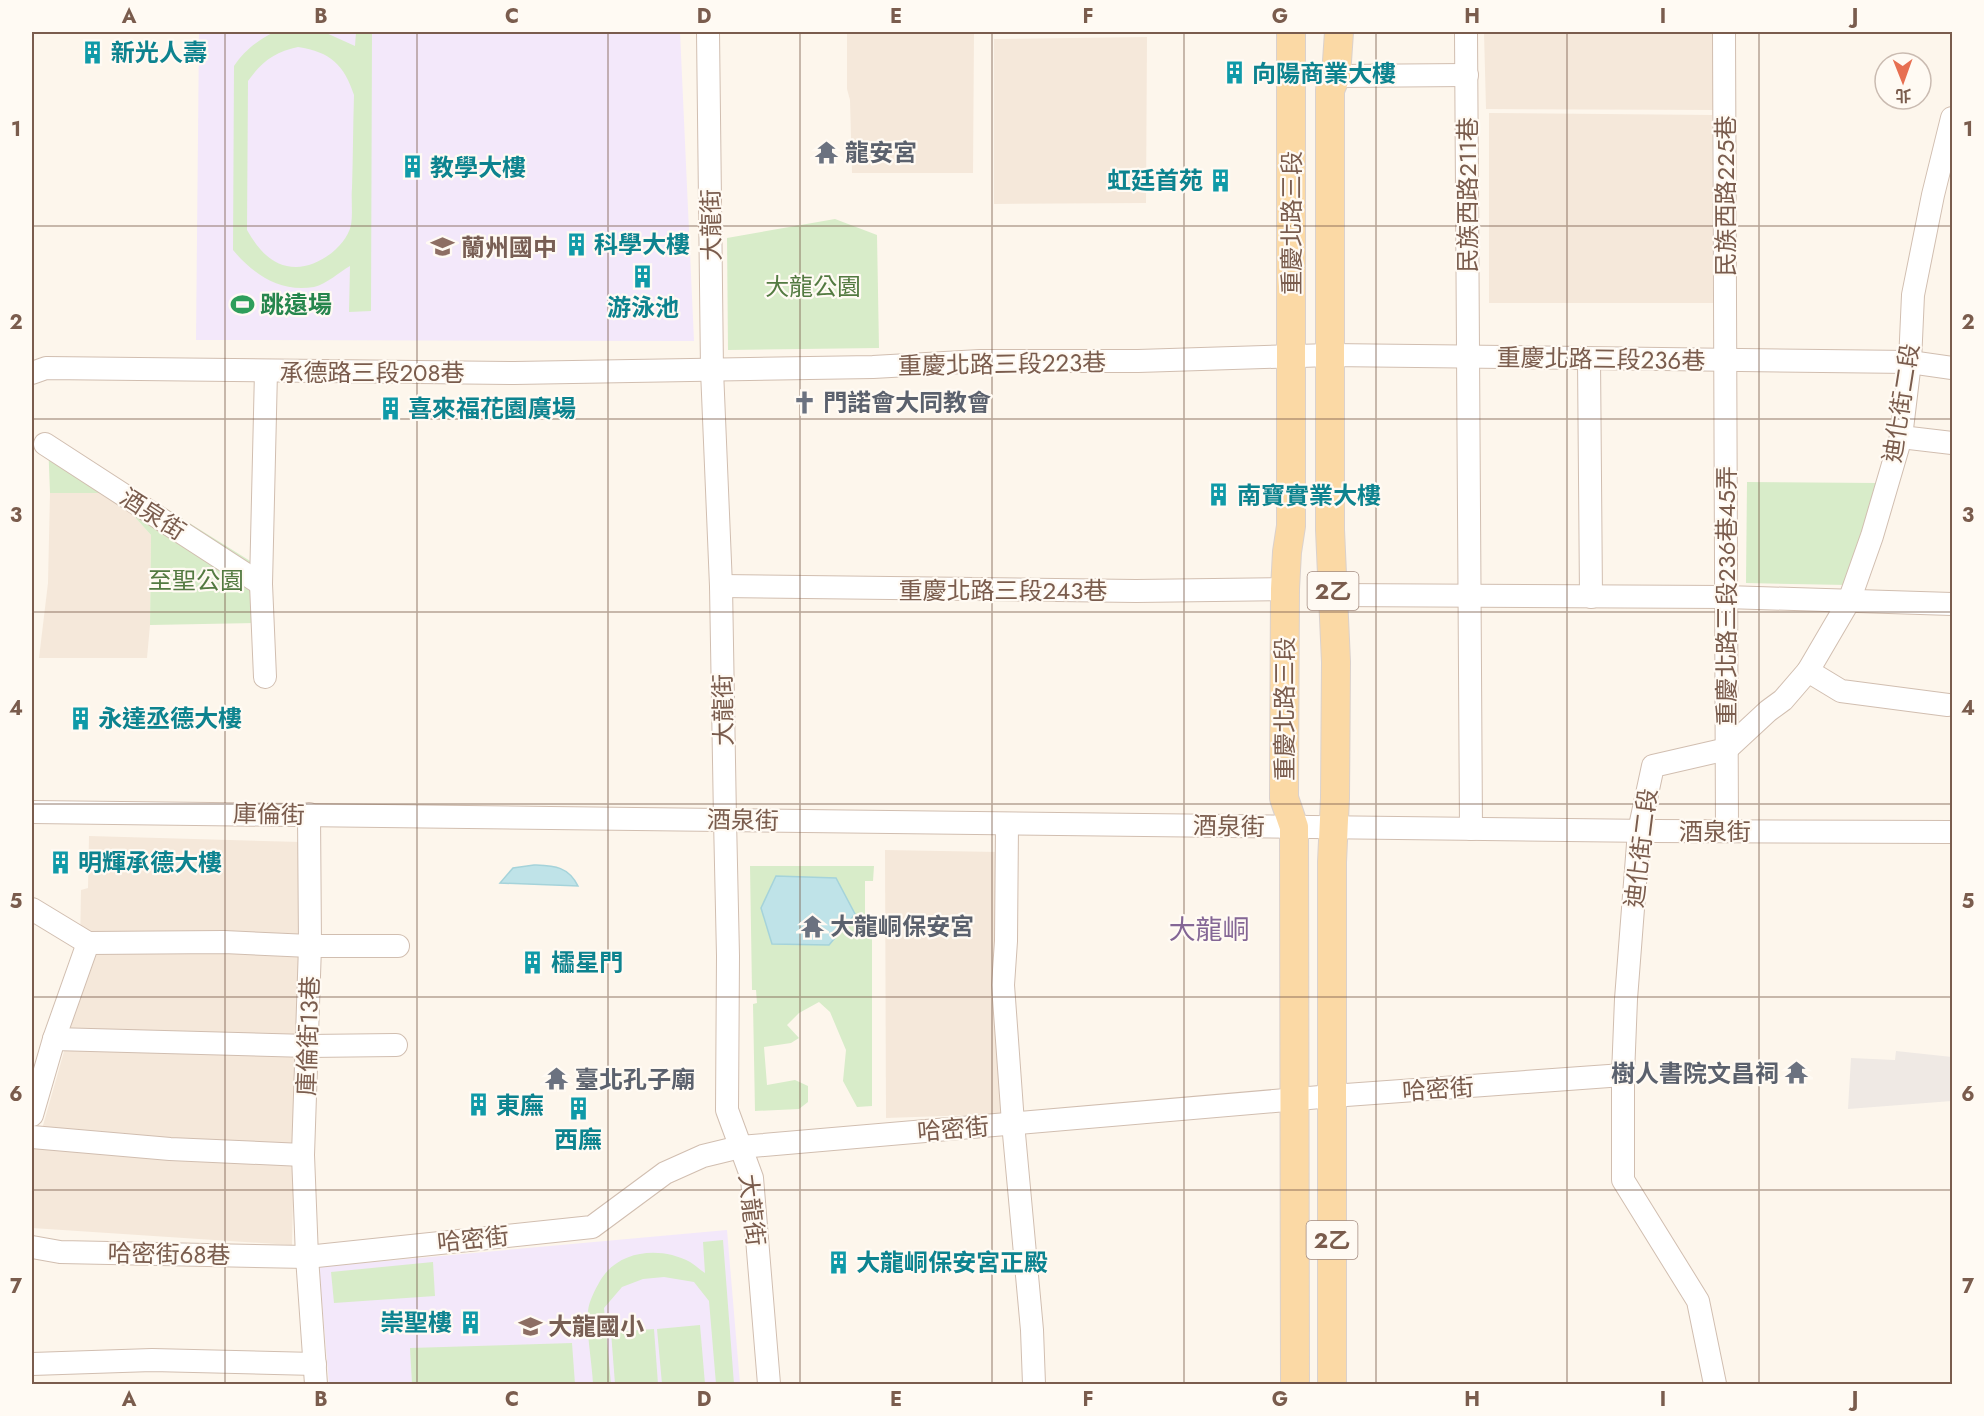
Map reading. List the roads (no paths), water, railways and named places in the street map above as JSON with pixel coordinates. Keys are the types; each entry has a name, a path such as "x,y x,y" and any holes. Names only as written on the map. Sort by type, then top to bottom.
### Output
{"main road":[{"name":"重慶北路三段","path":"1291,32 1291,526 1285,589 1284,798 1294,827 1295,1384"},
{"name":"重慶北路三段","path":"1332,1384 1336,662 1330,530 1329,90 1336,76 1339,32"}],"street":[{"name":"大龍街","path":"708,32 712,370 721,586 728,956 727,1110 752,1178 769,1384"},
{"name":"民族西路211巷","path":"1466,32 1471,829"},
{"name":"民族西路225巷","path":"1724,32 1725,360"},
{"path":"1336,76 1467,75"},
{"name":"迪化街二段","path":"1715,1384 1698,1301 1623,1180 1626,999 1639,831 1653,766 1727,749 1767,711 1783,700 1808,671 1849,602 1872,536 1901,437 1910,362 1913,296 1933,195 1953,117"},
{"name":"重慶北路三段236巷","path":"1291,358 1330,355 1910,362 1953,368"},
{"name":"重慶北路三段223巷","path":"712,370 873,367 980,361 1291,358"},
{"path":"1589,359 1591,597"},
{"name":"重慶北路三段236巷45弄","path":"1725,360 1727,831"},
{"name":"承德路三段208巷","path":"32,373 46,368 514,373 712,370"},
{"path":"265,677 261,584 266,371"},
{"path":"1901,437 1953,443"},
{"name":"酒泉街","path":"45,444 261,584"},
{"name":"重慶北路三段243巷","path":"721,586 1136,591 1285,589"},
{"path":"1333,595 1726,597 1953,604"},
{"path":"1808,671 1840,691 1948,705"},
{"name":"庫倫街","path":"32,812 506,818"},
{"name":"庫倫街13巷","path":"309,814 310,946 303,1155 307,1257 316,1374"},
{"name":"酒泉街","path":"506,818 1639,831 1953,832"},
{"path":"1007,824 1006,941 1003,985 1032,1330 1034,1384"},
{"path":"32,909 88,943 224,942 310,946 399,946"},
{"path":"32,1115 54,1040 88,943"},
{"path":"54,1040 308,1046 396,1045"},
{"name":"哈密街","path":"307,1257 592,1227 665,1173 703,1156 740,1147 1294,1099 1623,1075"},
{"path":"32,1137 170,1149 303,1155"},
{"name":"哈密街68巷","path":"32,1247 60,1252 307,1257"},
{"path":"32,1364 152,1360 316,1374"}],"water":[{"path":"534,865 560,868 570,874 578,886 500,883 513,868"},
{"path":"776,876 836,878 855,914 829,945 772,944 761,908"}],"place":[{"name":"新光人壽","path":"93,52"},
{"name":"向陽商業大樓","path":"1234,73"},
{"name":"龍安宮","path":"827,152"},
{"name":"教學大樓","path":"412,167"},
{"name":"虹廷首苑","path":"1221,180"},
{"name":"科學大樓","path":"576,244"},
{"name":"蘭州國中","path":"443,247"},
{"name":"游泳池","path":"643,277"},
{"name":"跳遠場","path":"242,304"},
{"name":"門諾會大同教會","path":"805,402"},
{"name":"喜來福花園廣場","path":"390,408"},
{"name":"南寶實業大樓","path":"1219,495"},
{"name":"永達丞德大樓","path":"80,718"},
{"name":"明輝承德大樓","path":"60,862"},
{"name":"大龍峒保安宮","path":"812,926"},
{"name":"櫺星門","path":"533,962"},
{"name":"樹人書院文昌祠","path":"1797,1073"},
{"name":"臺北孔子廟","path":"557,1079"},
{"name":"東廡","path":"478,1105"},
{"name":"西廡","path":"578,1109"},
{"name":"大龍峒保安宮正殿","path":"838,1262"},
{"name":"崇聖樓","path":"470,1322"},
{"name":"大龍國小","path":"530,1326"}],"district":[{"name":"大龍峒","path":"1209,929"}],"park label":[{"name":"大龍公園","path":"813,286"},
{"name":"至聖公園","path":"196,580"}]}
